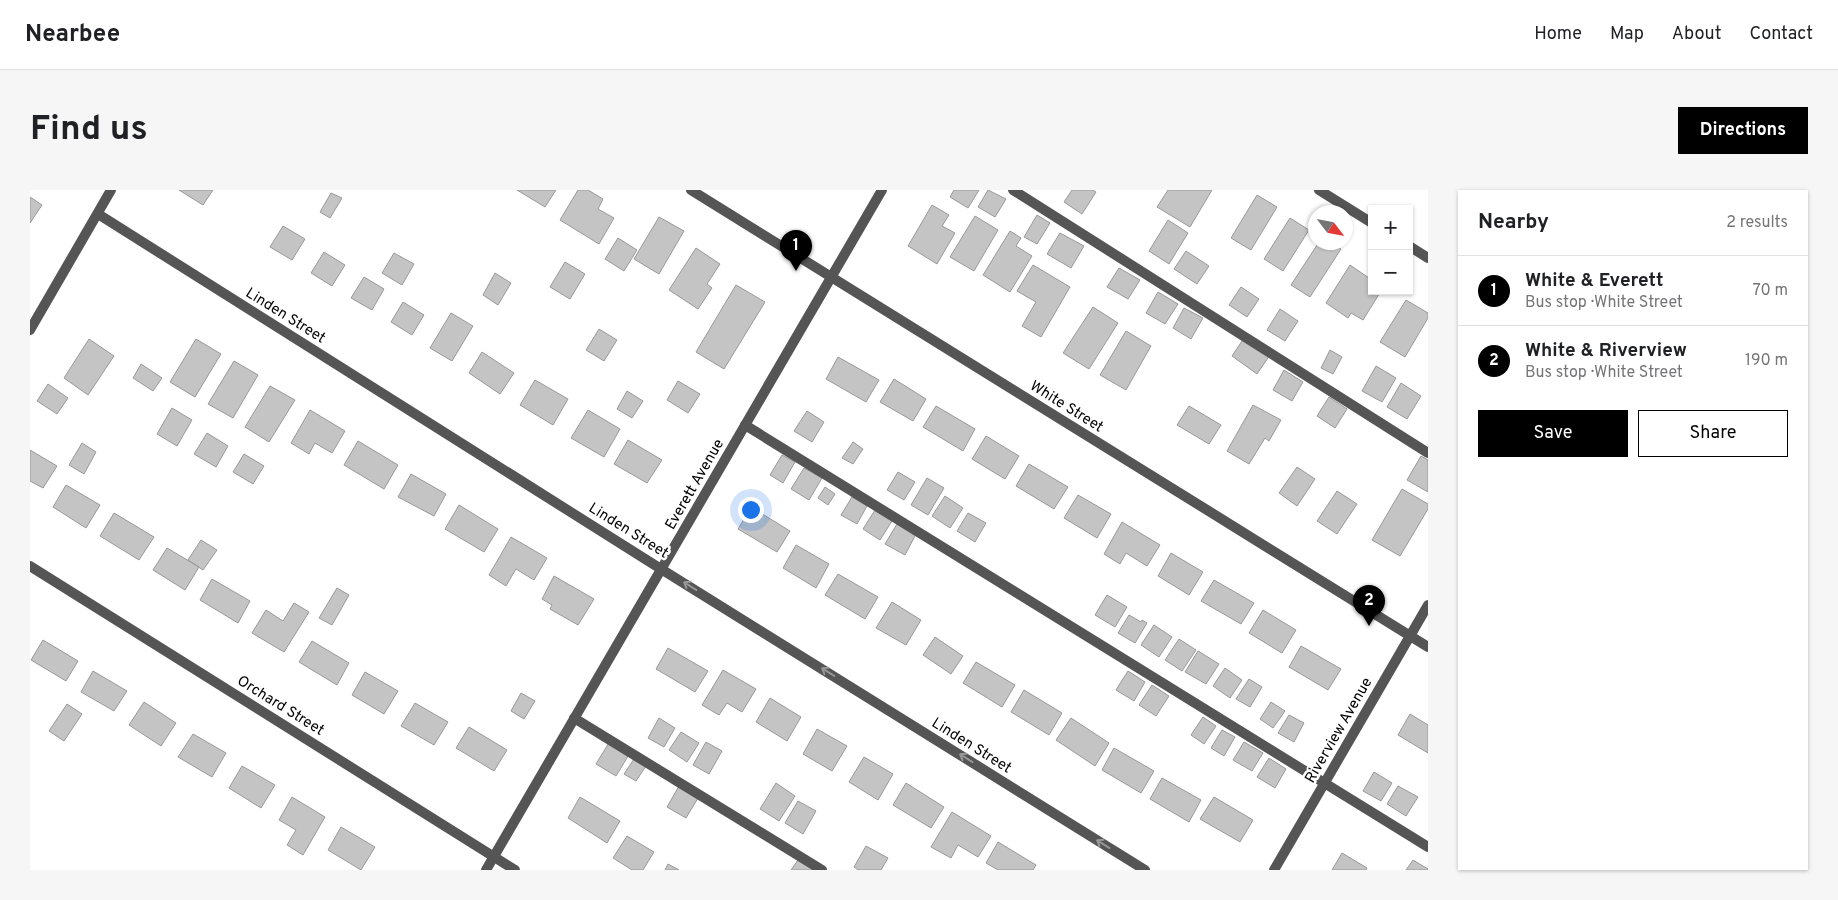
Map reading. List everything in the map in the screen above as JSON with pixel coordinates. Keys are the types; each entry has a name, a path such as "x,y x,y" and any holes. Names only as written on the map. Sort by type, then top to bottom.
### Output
{"street":[{"path":"30,330 111,190"},
{"name":"White Street","path":"691,190 1428,647"},
{"name":"Everett Avenue","path":"486,870 882,190"},
{"path":"1013,190 1428,452"},
{"path":"1319,190 1368,221"},
{"name":"Linden Street","path":"98,214 1145,870"},
{"path":"1413,249 1428,258"},
{"path":"745,425 1428,848"},
{"name":"Orchard Street","path":"30,566 515,870"},
{"name":"Riverview Avenue","path":"1274,870 1428,605"},
{"path":"574,718 822,870"}],"building":[{"path":"179,190 213,190 203,205"},
{"path":"517,190 556,190 545,207"},
{"path":"578,190 588,190 603,199 598,209 614,218 599,244 560,220"},
{"path":"954,190 979,190 968,208 950,197"},
{"path":"988,190 1006,199 995,217 978,207"},
{"path":"1072,190 1092,190 1096,192 1082,214 1064,202"},
{"path":"1168,190 1212,190 1190,227 1157,207"},
{"path":"331,193 342,198 330,218 320,212"},
{"path":"1257,195 1277,207 1251,250 1231,238"},
{"path":"30,197 42,205 30,223"},
{"path":"932,205 949,215 942,226 955,233 937,264 908,246"},
{"path":"1037,215 1050,223 1037,244 1024,237"},
{"path":"975,216 998,230 974,271 950,257"},
{"path":"659,217 684,231 659,274 634,259"},
{"path":"1290,218 1308,229 1283,271 1264,259"},
{"path":"1168,220 1188,233 1169,264 1149,251"},
{"path":"283,226 305,239 292,260 270,247"},
{"path":"1010,231 1021,238 1016,246 1032,256 1010,292 983,275"},
{"path":"1060,233 1084,246 1071,268 1047,254"},
{"path":"618,238 637,250 624,271 605,259"},
{"path":"696,248 720,264 707,284 712,288 698,309 669,290"},
{"path":"1314,250 1340,250 1310,297 1291,285"},
{"path":"1186,251 1209,266 1197,284 1174,269"},
{"path":"324,252 345,265 332,286 311,273"},
{"path":"394,253 414,264 402,285 382,273"},
{"path":"565,262 585,274 570,299 550,287"},
{"path":"1033,265 1070,287 1041,337 1022,326 1036,302 1017,291"},
{"path":"1350,265 1368,277 1368,295 1379,295 1363,320 1351,313 1348,318 1326,303"},
{"path":"1119,268 1140,280 1128,299 1107,287"},
{"path":"495,273 511,283 498,305 483,295"},
{"path":"364,277 384,289 372,310 351,298"},
{"path":"736,285 765,302 724,369 696,352"},
{"path":"1241,287 1259,299 1247,317 1229,305"},
{"path":"1158,292 1178,304 1165,324 1146,313"},
{"path":"1406,300 1428,313 1428,318 1405,357 1380,342"},
{"path":"403,302 424,315 412,335 391,322"},
{"path":"1093,307 1118,323 1089,369 1063,353"},
{"path":"1184,308 1203,318 1191,339 1173,328"},
{"path":"1280,309 1298,321 1285,341 1267,330"},
{"path":"451,313 473,326 452,361 430,348"},
{"path":"599,329 617,340 604,361 586,350"},
{"path":"1126,331 1151,346 1126,390 1100,375"},
{"path":"1244,338 1270,355 1257,374 1232,356"},
{"path":"89,339 114,356 88,395 64,378"},
{"path":"196,339 221,354 195,397 170,382"},
{"path":"1330,350 1342,357 1333,374 1321,368"},
{"path":"482,352 514,373 500,394 469,373"},
{"path":"838,357 879,380 866,402 826,379"},
{"path":"234,361 258,375 233,418 208,404"},
{"path":"141,364 162,378 153,391 133,378"},
{"path":"1376,366 1396,378 1382,402 1362,391"},
{"path":"1284,370 1303,382 1292,401 1273,390"},
{"path":"894,379 926,399 913,421 880,402"},
{"path":"535,380 568,399 553,425 520,405"},
{"path":"678,381 700,394 688,413 667,400"},
{"path":"1401,383 1421,396 1407,419 1387,407"},
{"path":"48,384 68,398 57,414 37,401"},
{"path":"270,386 295,400 269,442 245,427"},
{"path":"627,391 643,401 632,418 617,409"},
{"path":"1329,397 1347,409 1335,428 1317,416"},
{"path":"1253,405 1281,420 1269,441 1265,438 1249,464 1227,451"},
{"path":"936,406 975,429 963,451 923,427"},
{"path":"1189,406 1221,425 1209,444 1177,425"},
{"path":"172,408 192,420 177,446 157,434"},
{"path":"310,410 345,431 332,453 315,443 309,454 291,443"},
{"path":"588,410 620,429 604,457 571,438"},
{"path":"807,411 824,422 812,442 794,431"},
{"path":"207,433 228,446 216,467 194,454"},
{"path":"986,436 1019,456 1005,479 972,459"},
{"path":"628,440 662,460 647,483 614,464"},
{"path":"358,441 398,465 384,489 344,465"},
{"path":"853,442 863,449 853,464 842,458"},
{"path":"82,443 96,452 84,474 69,465"},
{"path":"30,450 57,466 43,488 30,481"},
{"path":"244,454 264,466 253,484 233,472"},
{"path":"782,455 795,462 783,483 770,475"},
{"path":"1421,456 1428,460 1428,492 1407,480"},
{"path":"1029,464 1068,487 1054,509 1016,486"},
{"path":"1297,467 1315,479 1297,506 1279,493"},
{"path":"804,468 822,478 809,500 791,489"},
{"path":"898,472 915,482 904,500 887,490"},
{"path":"411,474 446,494 434,516 398,497"},
{"path":"927,478 944,488 928,515 911,505"},
{"path":"66,485 100,505 86,528 53,507"},
{"path":"825,487 835,494 828,505 818,498"},
{"path":"1402,489 1428,504 1428,509 1400,556 1372,540"},
{"path":"1337,491 1357,504 1337,534 1317,521"},
{"path":"1078,495 1111,514 1097,538 1064,518"},
{"path":"945,496 963,508 950,528 932,516"},
{"path":"852,497 867,506 857,524 841,515"},
{"path":"459,505 498,529 484,552 445,529"},
{"path":"751,507 790,531 777,552 738,529"},
{"path":"875,510 892,521 880,540 863,529"},
{"path":"114,513 154,537 139,560 100,536"},
{"path":"968,513 986,523 975,542 957,531"},
{"path":"1122,522 1160,545 1147,566 1126,553 1120,564 1104,554"},
{"path":"897,524 916,534 905,555 885,544"},
{"path":"511,537 547,558 534,580 516,569 506,586 489,575"},
{"path":"201,540 217,550 203,570 188,560"},
{"path":"796,545 829,564 816,588 783,568"},
{"path":"167,548 199,567 185,590 153,570"},
{"path":"1171,553 1203,572 1189,595 1158,576"},
{"path":"838,574 878,597 865,619 825,595"},
{"path":"554,576 594,599 578,625 550,609 552,605 542,599"},
{"path":"212,579 250,601 238,623 200,600"},
{"path":"1214,580 1254,603 1241,624 1201,601"},
{"path":"337,588 349,595 332,625 319,618"},
{"path":"1107,595 1127,607 1115,627 1095,615"},
{"path":"892,602 921,620 906,645 876,628"},
{"path":"294,603 309,612 284,652 252,633 266,610 283,621"},
{"path":"1263,610 1296,630 1282,653 1249,633"},
{"path":"1129,615 1141,622 1142,620 1147,623 1135,643 1118,633"},
{"path":"1154,625 1172,637 1159,657 1141,645"},
{"path":"935,637 963,656 951,674 923,655"},
{"path":"1179,639 1196,650 1182,671 1165,660"},
{"path":"43,640 78,661 66,681 31,660"},
{"path":"312,641 349,663 337,685 299,662"},
{"path":"1301,646 1341,669 1328,690 1289,667"},
{"path":"668,648 708,671 695,692 656,669"},
{"path":"1198,651 1219,664 1206,684 1185,672"},
{"path":"976,662 1015,685 1002,707 963,683"},
{"path":"1225,668 1242,680 1230,698 1213,686"},
{"path":"723,670 756,689 742,712 727,703 719,715 702,705"},
{"path":"93,671 127,691 114,711 81,692"},
{"path":"1128,671 1145,682 1134,701 1116,690"},
{"path":"365,672 398,691 384,714 352,695"},
{"path":"1249,679 1262,687 1250,707 1236,699"},
{"path":"1152,685 1169,696 1156,716 1139,705"},
{"path":"1024,690 1062,713 1049,735 1011,712"},
{"path":"521,693 535,701 524,719 511,711"},
{"path":"770,698 801,717 787,741 756,722"},
{"path":"144,702 176,723 161,746 129,725"},
{"path":"1271,702 1285,711 1273,728 1260,719"},
{"path":"415,703 448,722 434,745 401,726"},
{"path":"67,704 82,714 64,741 49,731"},
{"path":"1410,714 1428,725 1428,753 1398,735"},
{"path":"1289,715 1304,723 1294,742 1278,733"},
{"path":"1203,717 1216,726 1204,744 1191,735"},
{"path":"659,718 675,728 664,747 648,738"},
{"path":"1071,718 1109,743 1095,766 1056,740"},
{"path":"469,727 507,750 494,771 456,748"},
{"path":"817,729 847,746 832,771 803,754"},
{"path":"1222,730 1235,737 1224,756 1211,748"},
{"path":"681,732 699,743 687,762 669,750"},
{"path":"193,734 226,753 212,777 178,757"},
{"path":"610,741 630,753 616,776 596,764"},
{"path":"706,742 722,751 709,774 693,765"},
{"path":"1244,742 1263,753 1252,771 1233,760"},
{"path":"1114,748 1154,771 1141,793 1102,770"},
{"path":"864,757 893,774 878,800 849,782"},
{"path":"1269,758 1286,769 1275,788 1257,777"},
{"path":"634,759 646,766 636,781 624,774"},
{"path":"242,766 275,785 261,808 229,788"},
{"path":"1374,772 1392,783 1381,801 1363,791"},
{"path":"1162,778 1201,800 1189,822 1150,799"},
{"path":"776,783 795,796 779,821 760,809"},
{"path":"906,783 944,807 931,828 893,805"},
{"path":"679,786 698,798 686,818 667,807"},
{"path":"1398,786 1418,797 1406,816 1387,804"},
{"path":"292,797 325,817 303,855 287,845 296,830 279,820"},
{"path":"580,797 620,821 607,843 568,818"},
{"path":"1214,797 1253,820 1240,842 1200,819"},
{"path":"798,801 816,811 803,834 785,823"},
{"path":"952,812 991,836 978,857 958,845 951,858 931,847"},
{"path":"341,827 375,847 361,870 328,850"},
{"path":"627,836 654,852 643,870 632,870 613,858"},
{"path":"998,842 1036,865 1033,870 998,870 986,863"},
{"path":"866,846 888,858 881,870 858,870 854,867"},
{"path":"1342,853 1367,868 1366,870 1332,870"},
{"path":"798,860 814,870 791,870"},
{"path":"1413,860 1428,869 1428,870 1406,870"},
{"path":"668,864 679,870 665,870"}],"place":[{"name":"White & Everett","path":"796,271"},
{"name":"White & Riverview","path":"1369,626"}]}
